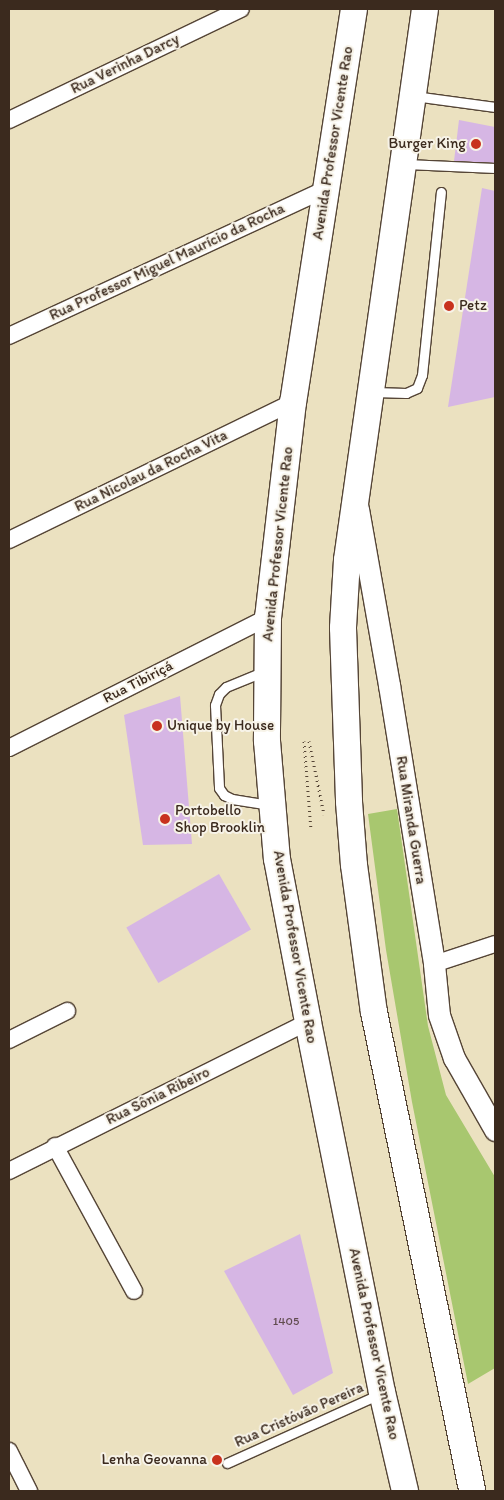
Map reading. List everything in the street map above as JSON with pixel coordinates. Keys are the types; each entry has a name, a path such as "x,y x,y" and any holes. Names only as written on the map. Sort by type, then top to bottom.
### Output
{"main road":[{"name":"Avenida Professor Vicente Rao","path":"354,9 293,402 268,617 267,741 277,859 382,1392 405,1491"},
{"path":"425,9 347,560 343,628 348,802 354,865 374,1012 433,1309 472,1491"}],"street":[{"name":"Rua Verinha Darcy","path":"9,120 241,9"},
{"name":"Rua Professor Miguel Maurício da Rocha","path":"9,336 326,188"},
{"name":"Rua Nicolau da Rocha Vita","path":"9,540 293,402"},
{"name":"Rua Miranda Guerra","path":"357,499 434,964 439,1015 454,1058 495,1130"},
{"name":"Rua Tibiriçá","path":"9,747 268,617"},
{"path":"434,964 495,944"},
{"path":"9,1040 67,1011"},
{"name":"Rua Sônia Ribeiro","path":"9,1170 308,1022"},
{"path":"55,1146 134,1291"},
{"path":"9,1451 29,1491"}],"lane":[{"path":"413,96 495,107"},
{"path":"404,164 495,168"},
{"path":"372,391 406,393 417,388 422,375 440,192"},
{"path":"268,670 226,687 219,694 214,705 219,788 224,795 232,799 273,805"},
{"name":"Rua Cristóvão Pereira","path":"226,1462 382,1392"}],"path":[{"path":"304,741 311,829"},
{"path":"309,741 322,804"}],"green space":[{"path":"397,809 428,1026 446,1095 495,1177 495,1368 468,1384 412,1102 386,950 368,814"}],"building":[{"name":"Burger King","path":"459,120 495,127 495,163 454,161"},
{"path":"482,188 495,191 495,397 448,407"},
{"path":"180,696 192,844 143,845 124,715"},
{"path":"219,874 251,929 158,983 126,928"},
{"path":"300,1234 333,1373 293,1395 224,1271"}],"place":[{"name":"Burger King","path":"476,144"},
{"name":"Petz","path":"449,306"},
{"name":"Unique by House","path":"157,726"},
{"name":"Portobello Shop Brooklin","path":"165,819"},
{"name":"Lenha Geovanna","path":"217,1460"}]}
